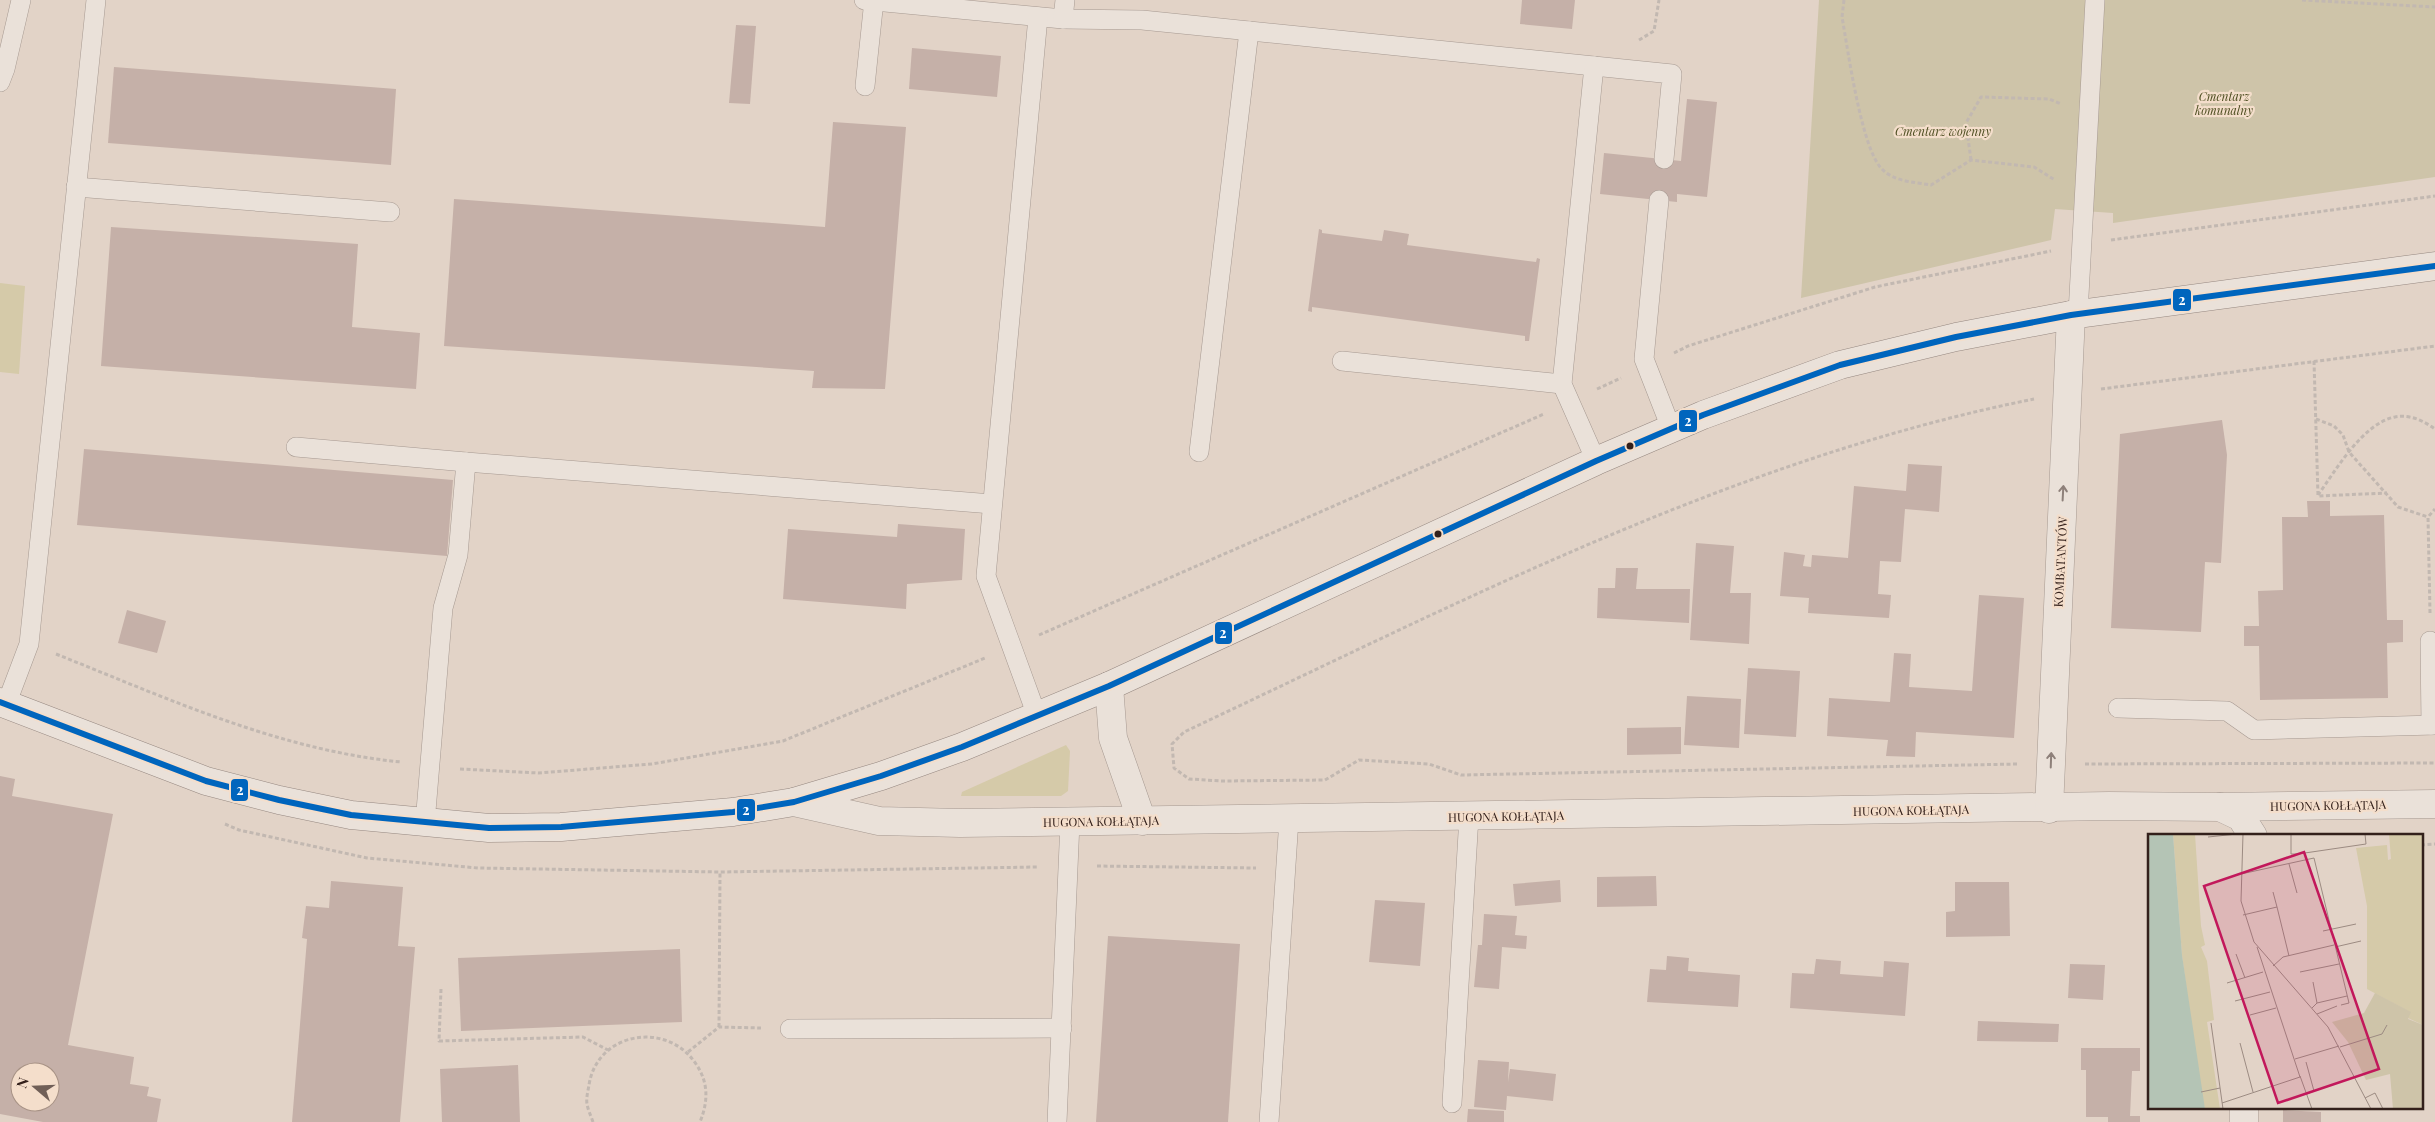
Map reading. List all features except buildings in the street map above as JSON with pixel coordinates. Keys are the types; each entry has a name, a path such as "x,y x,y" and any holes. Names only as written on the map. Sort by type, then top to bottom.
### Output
{"main road":[{"path":"3,704 206,781 279,800 351,815 489,828 561,827 733,812 794,802 881,776 962,747 1109,686 1671,428 1840,365 1956,336 2075,314 2435,266"},
{"name":"KOMBATANTÓW","path":"2049,809 2075,314"},
{"path":"1109,686 1113,738 1142,821"},
{"name":"HUGONA KOŁŁĄTAJA","path":"794,802 878,821 1070,822 2049,809 2109,806 2238,820 2435,804"}],"lane":[{"path":"0,82 5,69 21,0"},
{"path":"3,704 29,644 96,0"},
{"path":"865,86 870,0 1063,19 1142,20 1672,74 1664,159"},
{"path":"1063,19 1065,0"},
{"path":"2075,314 2085,199 2095,0"},
{"path":"1037,716 986,576 1038,16"},
{"path":"1199,452 1248,31"},
{"path":"1594,66 1562,384 1596,461"},
{"path":"76,187 390,212"},
{"path":"1659,200 1644,359 1671,428"},
{"path":"1342,362 1562,384"},
{"path":"296,447 992,504"},
{"path":"425,823 443,608 458,555 466,462"},
{"path":"2118,708 2227,711 2254,730 2433,725 2430,641"},
{"path":"1452,1103 1469,816"},
{"path":"1269,1122 1289,819"},
{"path":"1057,1122 1070,822"},
{"path":"790,1029 1062,1028"}],"path":[{"path":"1844,0 1842,17 1866,142 1881,169 1901,180 1931,185 1972,160 2034,167 2085,199"},
{"path":"2302,0 2435,7"},
{"path":"1972,160 1966,123 1981,97 2049,99 2089,116"},
{"path":"29,644 250,730 357,758 430,766 538,773 652,764 784,740 1012,646 1570,402 1688,346 1875,287 2082,244 2435,196"},
{"path":"2099,389 2435,346"},
{"path":"2314,362 2318,496"},
{"path":"2023,764 1461,776 1429,764 1360,760 1325,780 1222,781 1189,780 1174,768 1172,744 1184,732 1577,548 1798,462 1962,414 2037,399"},
{"path":"2318,496 2349,452 2373,428 2396,417 2420,419 2435,429"},
{"path":"2316,419 2334,426 2343,435 2349,452 2387,493 2398,508 2428,517"},
{"path":"2318,496 2387,493"},
{"path":"2430,641 2428,517 2435,509"},
{"path":"2077,764 2435,763"},
{"path":"2422,844 2435,844"},
{"path":"719,1027 720,872"},
{"path":"441,989 439,1041 583,1037 608,1050"},
{"path":"688,1052 719,1027 790,1029"},
{"path":"593,1122 586,1102 591,1073 608,1050 634,1037 663,1038 688,1052 704,1076 707,1105 700,1122"}],"shaded area":[{"path":"0,283 25,286 19,374 0,372"},
{"path":"1066,745 1070,751 1068,791 1061,796 961,796 962,792"}],"green space":[{"path":"1819,0 2435,0 2435,177 2113,223 2113,213 2055,209 2051,240 1801,298"}],"transit line":[{"name":"2","path":"0,702 206,781 279,800 351,815 489,828 561,827 733,812 794,802 881,776 962,747 1109,686 1596,461 1703,415 1840,365 1956,337 2071,315 2435,266"}],"park label":[{"name":"Cmentarz komunalny","path":"2224,103"},
{"name":"Cmentarz wojenny","path":"1943,131"}]}
